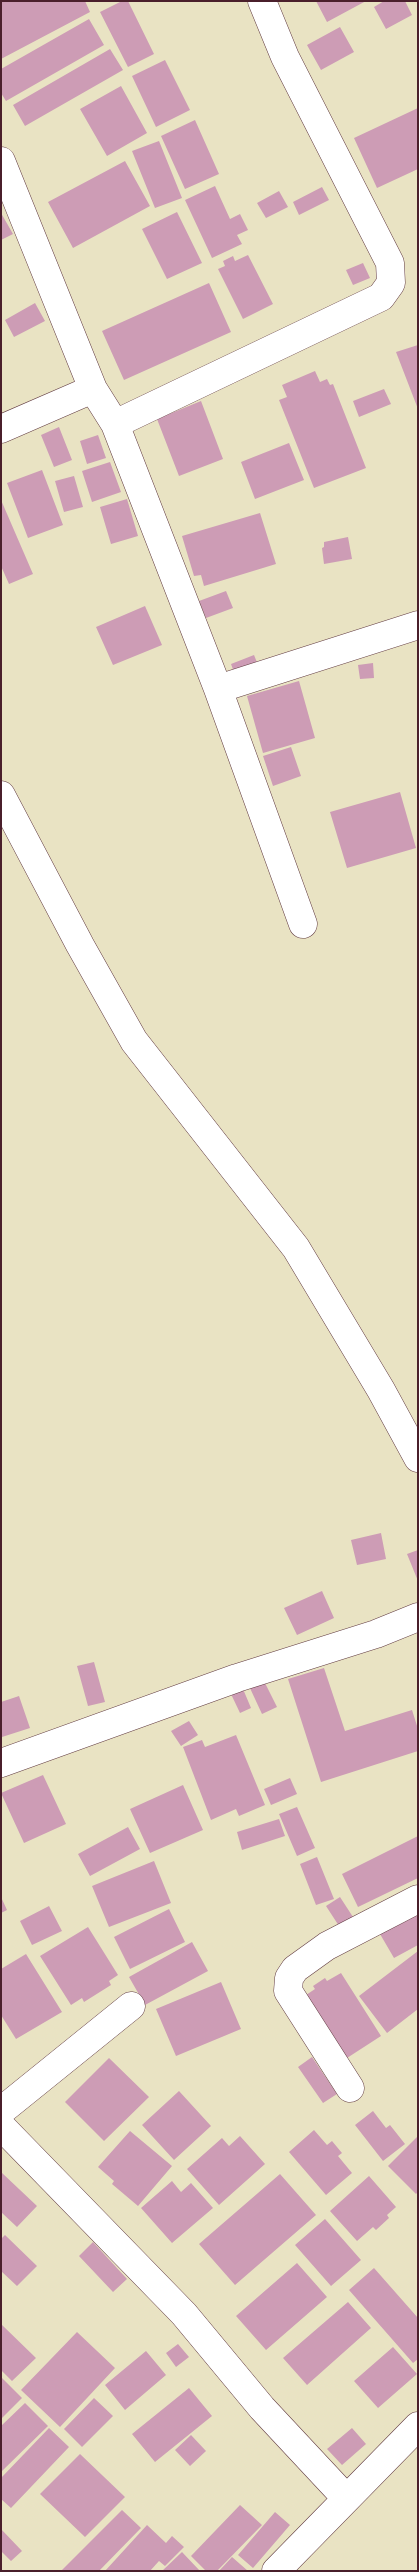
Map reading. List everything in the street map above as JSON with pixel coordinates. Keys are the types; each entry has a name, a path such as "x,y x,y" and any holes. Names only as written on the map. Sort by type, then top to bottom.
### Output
{"street":[{"path":"115,424 381,297 391,283 390,264 285,57 262,1"},
{"path":"1,161 93,389 115,424 218,689 303,924"},
{"path":"1,429 93,389"},
{"path":"218,689 418,624"},
{"path":"1,795 80,945 134,1041 296,1248 381,1390 418,1458"},
{"path":"1,1763 237,1678 376,1634 418,1617"},
{"path":"350,2088 288,1991 289,1978 295,1969 327,1946 418,1899"},
{"path":"1,2111 131,2006"},
{"path":"1,2126 184,2314 262,2408 346,2498"},
{"path":"276,2571 418,2426"}],"building":[{"path":"1,1 85,1 90,12 1,59"},
{"path":"122,1 128,1 154,54 128,67 100,12"},
{"path":"316,1 366,1 327,22"},
{"path":"384,1 405,1 412,15 386,29 374,7"},
{"path":"89,19 104,45 6,101 1,93 1,69"},
{"path":"340,27 354,52 321,70 307,45"},
{"path":"110,49 123,70 25,126 13,105"},
{"path":"165,60 190,110 156,127 132,76"},
{"path":"121,86 147,133 107,156 80,109"},
{"path":"418,108 418,169 377,188 354,138"},
{"path":"195,120 219,174 185,189 161,136"},
{"path":"159,141 182,198 155,208 132,151"},
{"path":"125,161 150,206 73,248 48,202"},
{"path":"215,186 230,219 240,214 248,230 237,235 242,244 212,258 185,200"},
{"path":"322,187 329,200 299,215 293,202"},
{"path":"279,191 288,207 266,218 257,203"},
{"path":"177,212 202,263 167,279 142,229"},
{"path":"1,213 13,234 1,240"},
{"path":"248,255 273,304 243,319 218,269 225,266 223,261 233,256 235,261"},
{"path":"363,263 370,278 353,285 346,270"},
{"path":"209,283 231,332 124,380 102,331"},
{"path":"35,303 45,321 14,337 5,320"},
{"path":"418,345 418,409 396,352"},
{"path":"315,371 320,382 327,379 330,385 333,384 366,468 314,488 279,400 287,397 282,385"},
{"path":"384,389 391,404 359,417 353,401"},
{"path":"201,401 223,459 179,476 157,419"},
{"path":"59,427 72,460 54,467 41,435"},
{"path":"98,435 106,458 87,464 80,441"},
{"path":"289,443 304,480 255,499 241,462"},
{"path":"110,462 121,492 92,502 82,471"},
{"path":"42,470 63,525 28,538 7,483"},
{"path":"74,476 83,507 64,512 55,481"},
{"path":"127,499 138,536 111,544 100,507"},
{"path":"1,500 33,574 9,584 1,566"},
{"path":"260,513 276,564 204,586 201,575 194,576 182,536"},
{"path":"348,537 352,559 324,564 322,548 324,547 324,542"},
{"path":"226,591 233,608 206,618 199,601"},
{"path":"145,606 162,645 113,665 96,627"},
{"path":"254,655 258,665 235,675 231,664"},
{"path":"373,663 374,678 360,679 358,665"},
{"path":"299,681 315,738 263,753 247,696"},
{"path":"291,747 301,776 273,786 263,756"},
{"path":"400,792 416,848 347,868 330,812"},
{"path":"381,1533 386,1559 357,1565 351,1540"},
{"path":"418,1550 418,1581 407,1554"},
{"path":"322,1591 334,1618 297,1635 284,1608"},
{"path":"94,1662 105,1702 88,1706 77,1666"},
{"path":"324,1668 345,1731 412,1710 418,1729 418,1751 321,1782 288,1679"},
{"path":"263,1679 277,1707 262,1714 249,1686"},
{"path":"243,1689 251,1708 240,1713 231,1694"},
{"path":"19,1696 30,1728 2,1737 1,1702"},
{"path":"189,1721 198,1735 181,1746 171,1731"},
{"path":"236,1735 265,1805 239,1816 236,1809 211,1820 183,1747 202,1740 205,1747"},
{"path":"43,1775 66,1824 24,1843 1,1793"},
{"path":"290,1778 297,1794 271,1805 264,1789"},
{"path":"183,1785 203,1830 150,1853 130,1809"},
{"path":"297,1807 315,1848 297,1856 279,1814"},
{"path":"279,1819 285,1836 242,1850 237,1832"},
{"path":"128,1827 140,1849 90,1876 78,1854"},
{"path":"418,1836 418,1878 358,1907 342,1874"},
{"path":"317,1857 334,1899 316,1905 300,1864"},
{"path":"154,1861 171,1903 109,1927 92,1886"},
{"path":"1,1897 7,1910 1,1913"},
{"path":"340,1897 353,1917 339,1926 326,1906"},
{"path":"49,1906 62,1931 32,1945 20,1921"},
{"path":"169,1909 185,1942 130,1969 114,1937"},
{"path":"418,1914 418,1945 394,1958 380,1934"},
{"path":"88,1927 118,1975 109,1981 111,1985 84,2002 82,1998 71,2005 40,1956"},
{"path":"192,1942 208,1971 145,2005 129,1977"},
{"path":"418,1951 418,2009 387,2033 359,1996"},
{"path":"26,1954 62,2012 16,2039 1,2015 1,1969"},
{"path":"341,1973 381,2036 347,2058 306,1995 315,1989 313,1986 325,1978 327,1981"},
{"path":"221,1982 241,2029 176,2056 156,2009"},
{"path":"312,2057 337,2094 323,2103 298,2067"},
{"path":"109,2058 149,2097 104,2141 65,2102"},
{"path":"179,2091 211,2126 174,2160 142,2125"},
{"path":"373,2111 386,2128 390,2125 405,2144 383,2161 355,2125"},
{"path":"314,2130 327,2145 332,2141 342,2153 338,2156 352,2173 326,2195 289,2152"},
{"path":"130,2131 172,2166 138,2206 112,2184 114,2181 98,2167"},
{"path":"240,2136 265,2164 219,2205 187,2169 222,2138 229,2146"},
{"path":"418,2136 418,2192 416,2194 388,2166"},
{"path":"1,2172 37,2206 17,2227 1,2212"},
{"path":"280,2174 316,2215 235,2285 199,2244"},
{"path":"369,2176 396,2207 387,2215 389,2218 376,2230 373,2227 357,2241 330,2211"},
{"path":"172,2181 181,2192 191,2183 213,2208 172,2243 141,2208"},
{"path":"325,2219 361,2260 331,2286 295,2245"},
{"path":"5,2235 37,2266 17,2286 1,2271 1,2239"},
{"path":"93,2242 127,2279 113,2292 79,2256"},
{"path":"297,2263 327,2297 266,2350 236,2316"},
{"path":"374,2268 418,2318 418,2359 413,2363 349,2290"},
{"path":"348,2302 371,2328 307,2385 283,2358"},
{"path":"1,2324 36,2358 12,2381 1,2370"},
{"path":"77,2332 115,2368 60,2427 21,2390"},
{"path":"178,2344 189,2357 176,2367 166,2353"},
{"path":"393,2347 417,2374 378,2408 354,2381"},
{"path":"146,2351 166,2375 125,2410 105,2385"},
{"path":"1,2377 22,2398 1,2419"},
{"path":"189,2388 212,2416 155,2462 132,2434"},
{"path":"94,2398 113,2416 82,2447 64,2429"},
{"path":"25,2403 48,2426 1,2472 1,2426"},
{"path":"49,2428 69,2447 11,2508 1,2499 1,2478"},
{"path":"352,2428 366,2444 342,2465 327,2449"},
{"path":"191,2435 206,2451 190,2466 175,2450"},
{"path":"80,2454 125,2497 85,2537 40,2494"},
{"path":"240,2505 262,2525 217,2571 206,2571 191,2556"},
{"path":"122,2510 141,2528 99,2571 61,2571"},
{"path":"275,2512 290,2525 253,2568 238,2555"},
{"path":"147,2525 166,2543 172,2536 184,2547 165,2566 159,2561 150,2571 105,2571"},
{"path":"1,2529 22,2551 11,2561 1,2551"},
{"path":"182,2552 200,2571 162,2571"},
{"path":"232,2557 248,2571 219,2571"}]}
